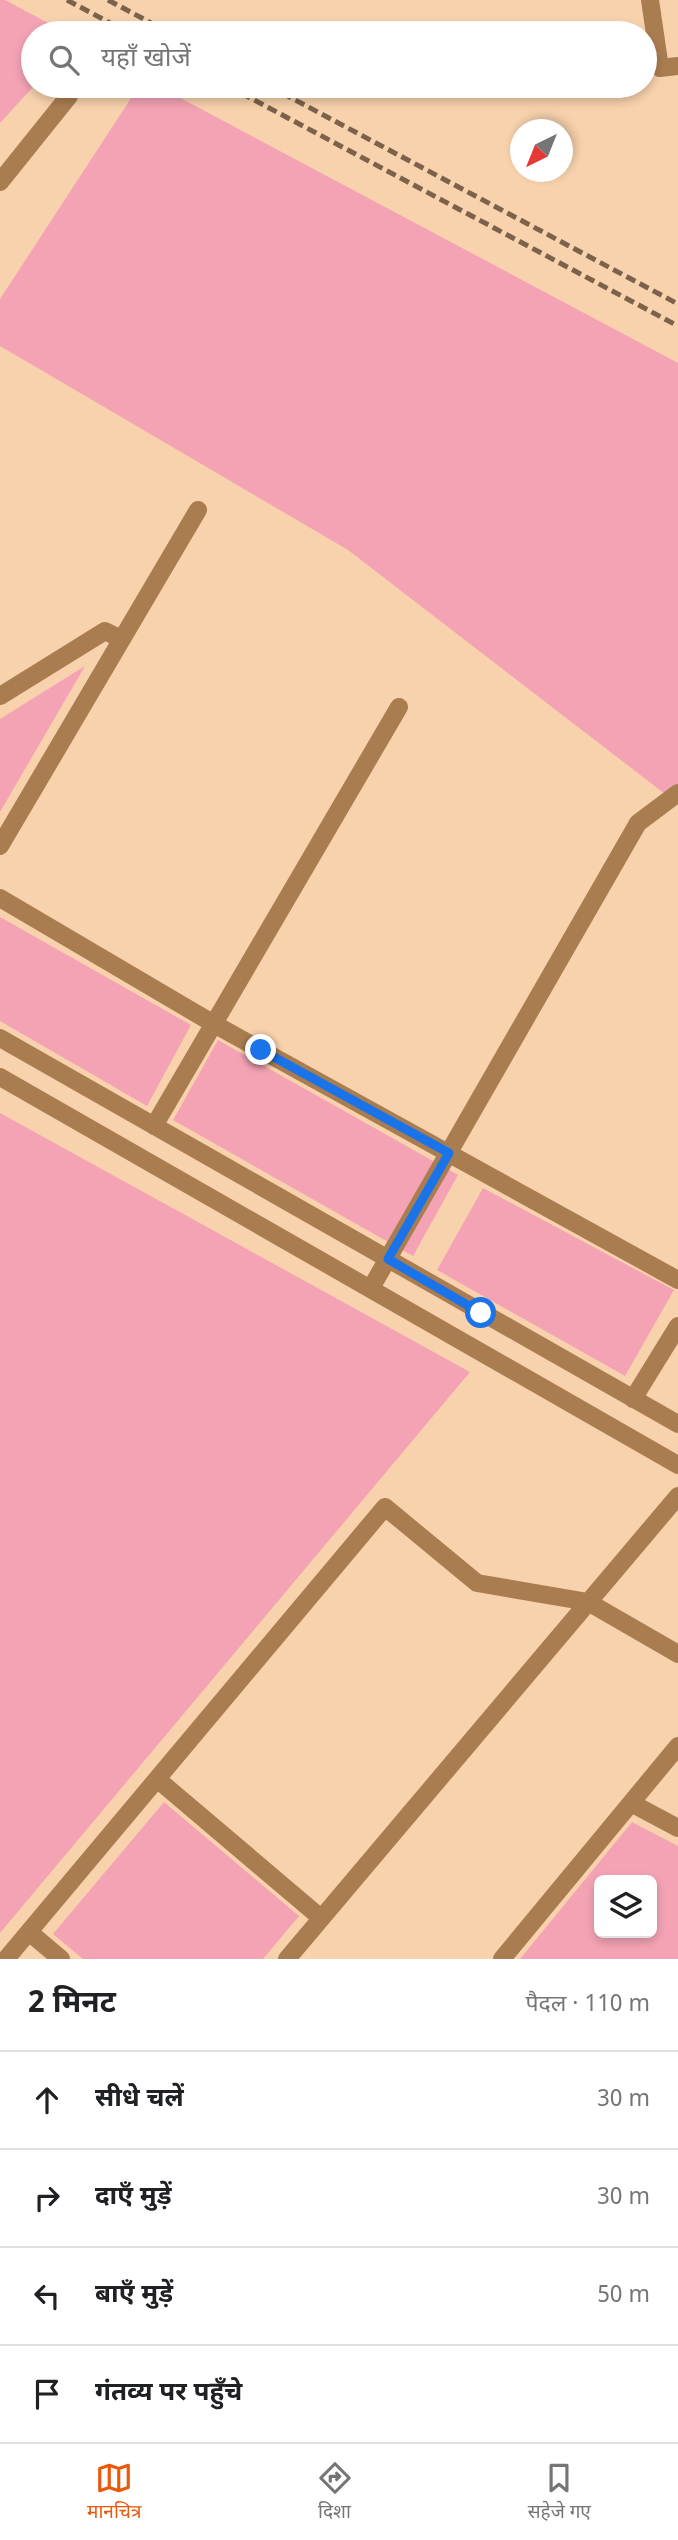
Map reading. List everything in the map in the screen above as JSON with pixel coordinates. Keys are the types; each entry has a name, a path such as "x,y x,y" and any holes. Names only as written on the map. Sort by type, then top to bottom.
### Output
{"street":[{"path":"650,0 653,21"},
{"path":"657,48 660,68 678,66"},
{"path":"0,182 67,98"},
{"path":"0,846 198,509"},
{"path":"0,696 105,631 121,639"},
{"path":"155,1126 399,707"},
{"path":"371,1289 638,822 678,793"},
{"path":"0,898 214,1024 678,1279"},
{"path":"0,1038 678,1424"},
{"path":"0,1077 678,1465"},
{"path":"633,1399 678,1326"},
{"path":"287,1959 678,1496"},
{"path":"6,1959 385,1507 477,1583 588,1602 678,1654"},
{"path":"502,1959 678,1746"},
{"path":"158,1779 321,1919"},
{"path":"631,1803 678,1828"},
{"path":"29,1931 61,1959"}],"shaded area":[{"path":"0,0 5,0 44,21 21,21 23,98 0,123"},
{"path":"131,98 181,98 678,363 678,804 348,550 0,346 0,299"},
{"path":"85,666 0,812 0,719"},
{"path":"0,917 191,1025 147,1106 0,1021"},
{"path":"218,1040 458,1175 413,1256 173,1120"},
{"path":"0,1113 470,1372 0,1933"},
{"path":"483,1188 674,1290 625,1376 437,1270"},
{"path":"164,1802 299,1916 263,1959 83,1959 53,1934"},
{"path":"632,1822 678,1846 678,1959 520,1959"}],"railway":[{"path":"67,0 106,21"},
{"path":"108,0 147,21"},
{"path":"250,98 678,326"},
{"path":"292,98 678,304"}],"route":[{"path":"261,1050 449,1153 388,1259 481,1313"}]}
